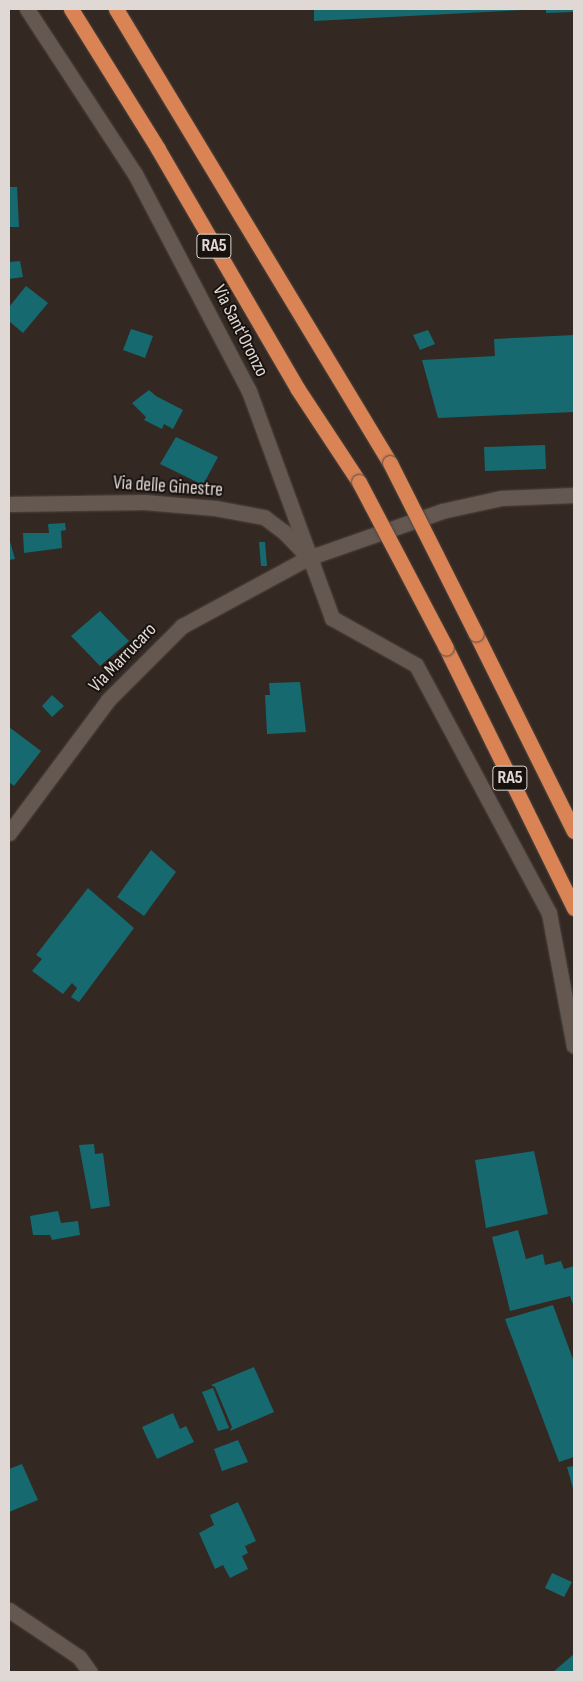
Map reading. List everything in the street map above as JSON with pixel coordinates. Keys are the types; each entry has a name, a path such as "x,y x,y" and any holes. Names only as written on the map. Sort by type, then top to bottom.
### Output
{"highway":[{"name":"RA5","path":"71,9 158,149 298,388 359,482 446,648 574,908"},
{"name":"RA5","path":"116,9 390,463 574,831"}],"street":[{"name":"Via Sant'Oronzo","path":"27,9 135,174 249,391 308,558 332,618 416,664 549,913 574,1046"},
{"name":"Via Marrucaro","path":"9,833 108,700 182,626 308,558 442,511 501,498 574,495"},
{"name":"Via delle Ginestre","path":"9,504 144,502 215,508 264,517 284,532 308,558"},
{"path":"9,1610 79,1657 90,1672"}],"building":[{"path":"314,9 524,9 524,10 314,21"},
{"path":"546,9 574,9 574,12 546,13"},
{"path":"9,187 17,187 19,227 9,227"},
{"path":"20,261 23,277 9,279 9,262"},
{"path":"26,286 48,303 23,333 9,321 9,307"},
{"path":"131,329 153,336 145,358 123,350"},
{"path":"428,330 435,344 420,350 413,335"},
{"path":"574,335 574,412 438,418 422,360 495,356 494,339"},
{"path":"149,390 156,396 183,410 173,429 164,424 162,429 144,420 146,417 132,403"},
{"path":"176,437 218,457 203,485 160,464"},
{"path":"545,445 546,469 485,471 484,447"},
{"path":"65,523 66,530 61,531 62,548 24,553 23,533 49,533 48,524"},
{"path":"9,538 15,559 9,560"},
{"path":"259,542 265,542 267,566 261,566"},
{"path":"100,611 129,641 100,666 71,636"},
{"path":"300,682 306,732 267,734 265,695 270,695 269,683"},
{"path":"52,695 64,706 52,717 42,706"},
{"path":"9,727 41,751 14,786 9,782"},
{"path":"151,850 176,872 144,916 117,897"},
{"path":"88,888 134,928 79,1002 71,997 77,988 72,983 63,994 32,971 42,959 36,955"},
{"path":"94,1144 95,1154 103,1153 110,1206 91,1209 79,1145"},
{"path":"534,1151 548,1214 486,1228 475,1160"},
{"path":"58,1211 61,1223 78,1221 80,1235 52,1240 50,1235 33,1235 30,1216"},
{"path":"518,1230 526,1259 543,1254 545,1265 561,1261 564,1269 574,1266 574,1307 570,1296 510,1311 492,1237"},
{"path":"553,1305 574,1362 574,1457 559,1462 505,1319"},
{"path":"254,1367 274,1412 230,1431 232,1427 215,1387 211,1385"},
{"path":"213,1388 229,1428 218,1431 202,1392"},
{"path":"173,1413 180,1429 186,1426 194,1442 157,1459 142,1427"},
{"path":"238,1440 248,1462 222,1471 214,1449"},
{"path":"22,1464 38,1500 9,1512 9,1469"},
{"path":"574,1466 574,1492 567,1467"},
{"path":"238,1502 256,1541 245,1546 248,1553 242,1556 248,1569 230,1578 223,1565 215,1569 199,1533 214,1525 210,1515"},
{"path":"552,1573 572,1582 564,1597 545,1588"},
{"path":"574,1654 574,1672 553,1672"}]}
